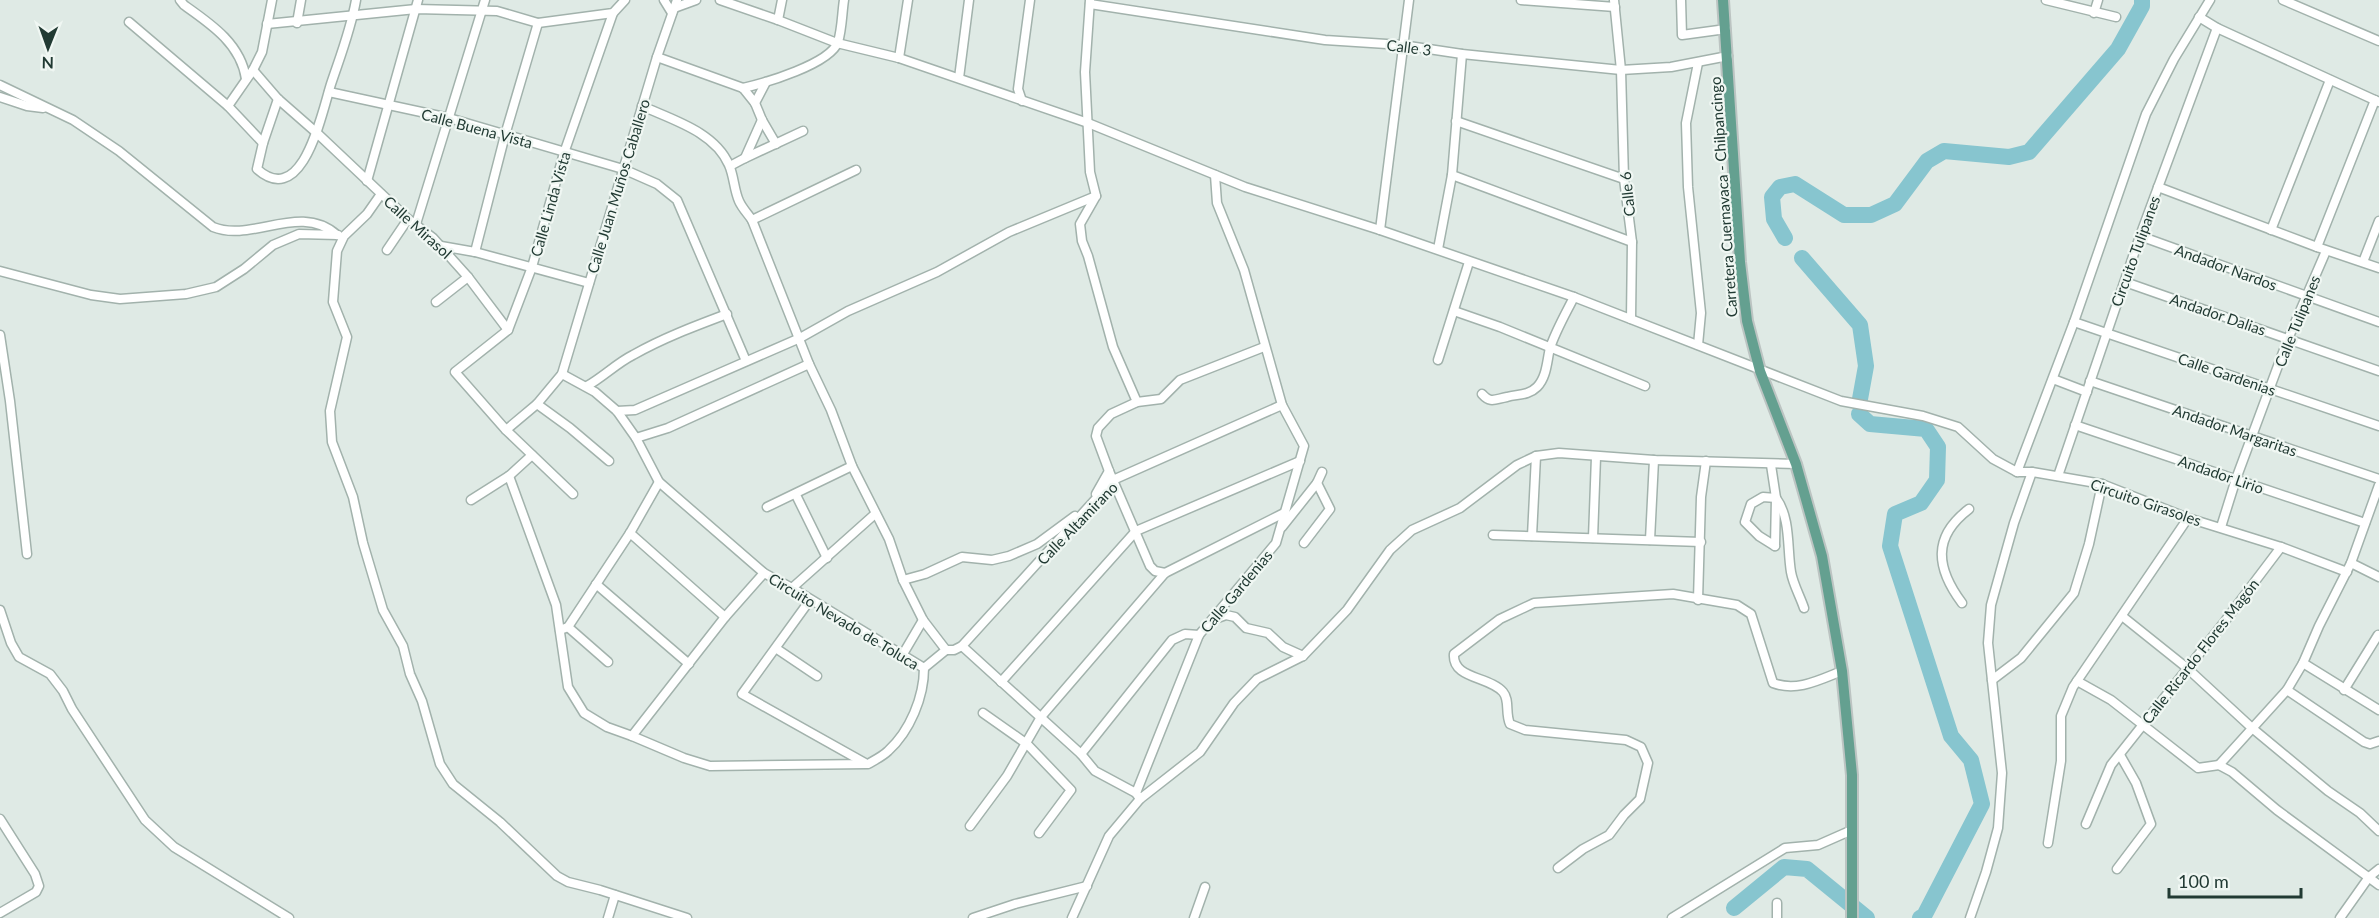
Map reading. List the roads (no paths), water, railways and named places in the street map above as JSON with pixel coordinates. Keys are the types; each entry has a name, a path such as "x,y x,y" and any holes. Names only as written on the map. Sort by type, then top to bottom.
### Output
{"main road":[{"name":"Carretera Cuernavaca - Chilpancingo","path":"1723,0 1740,262 1747,321 1760,370 1796,464 1822,556 1842,671 1852,775 1852,918"}],"street":[{"path":"180,0 216,28 233,47 244,64 246,79"},
{"path":"228,106 253,70 262,52 272,0"},
{"path":"297,22 301,0"},
{"path":"278,99 257,169 266,178 283,178 296,172 318,134 356,0"},
{"path":"267,24 353,15 417,5 484,5 497,11 538,22 613,13 625,0"},
{"path":"664,0 674,7 696,0"},
{"name":"Circuito Girasoles","path":"720,0 837,44 899,58 1088,123 1255,190 1438,249 1469,262 1574,297 1841,401 1923,416 1958,427 1993,459 2018,472 2032,472 2102,484 2188,518 2281,547 2347,572"},
{"path":"778,20 782,0"},
{"path":"743,88 804,68 826,55 837,44 844,0"},
{"path":"899,58 908,0"},
{"path":"959,78 969,0"},
{"path":"1022,101 1018,89 1030,0"},
{"path":"1380,230 1408,0"},
{"path":"1521,0 1614,3"},
{"path":"1681,0 1682,35 1726,29"},
{"path":"2046,0 2116,17"},
{"path":"2094,13 2098,0"},
{"path":"2018,472 2074,322 2146,114 2174,59 2210,0"},
{"path":"2283,0 2379,41"},
{"path":"1090,2 1085,72 1090,172 1096,196 1080,224 1082,241 1113,347 1137,402"},
{"name":"Calle 3","path":"1090,2 1324,40 1402,45 1462,54 1621,70 1698,63 1728,56"},
{"name":"Calle 6","path":"1614,3 1621,70 1624,178 1632,242 1631,319"},
{"path":"367,181 417,5"},
{"path":"416,224 484,5"},
{"name":"Calle Juan Muños Caballero","path":"562,374 674,7"},
{"name":"Calle Linda Vista","path":"508,330 532,267 564,153 613,13"},
{"path":"2199,17 2217,28 2377,101"},
{"path":"129,22 228,106 263,143"},
{"path":"475,252 505,135 538,22"},
{"name":"Circuito Tulipanes","path":"2058,476 2140,236 2217,28"},
{"path":"1438,249 1452,175 1462,54"},
{"path":"657,57 743,88 756,103 762,120 776,144"},
{"path":"1698,63 1686,123 1688,187 1701,313 1698,345"},
{"name":"Calle Mirasol","path":"253,70 278,99 440,246 468,277 508,330"},
{"path":"2271,230 2330,80"},
{"path":"756,103 766,82"},
{"path":"0,85 73,120 120,151 213,227 224,231 237,231 280,223 311,221 329,227 341,235"},
{"name":"Calle Buena Vista","path":"329,92 449,118 623,169 657,184 677,200 746,361"},
{"path":"0,97 27,106 51,109"},
{"name":"Calle Tulipanes","path":"2221,527 2236,479 2377,101"},
{"path":"642,106 710,140 722,152 729,166 739,201 752,220 852,466 889,539 903,580 923,620 946,650"},
{"path":"745,158 762,120"},
{"path":"1456,121 1624,178"},
{"path":"729,166 804,131"},
{"path":"752,220 856,170"},
{"path":"1215,175 1217,203 1244,270 1282,405"},
{"path":"1452,175 1632,242"},
{"path":"2158,187 2379,268"},
{"path":"381,194 368,214 341,235 337,251 333,302 347,337 330,411 332,442 353,497 363,543 383,610 403,646 410,674 422,701 440,765 453,784 500,822 557,876 568,882 687,918"},
{"path":"617,411 635,410 800,338 848,311 937,272 1009,232 1096,196"},
{"path":"387,250 408,219"},
{"path":"2363,262 2379,221"},
{"path":"0,271 120,299 176,295 216,287 244,269 273,245 299,234 341,235"},
{"name":"Andador Nardos","path":"2140,236 2379,322"},
{"path":"440,246 475,252 589,283"},
{"path":"1438,360 1469,262"},
{"path":"436,302 468,277"},
{"name":"Andador Dalias","path":"2125,282 2379,371"},
{"path":"1482,394 1488,400 1494,401 1521,396 1538,387 1547,368 1551,348 1574,297"},
{"path":"1454,311 1645,386"},
{"path":"587,386 607,375 631,356 692,327 726,315"},
{"name":"Calle Gardenias","path":"2074,322 2379,426"},
{"path":"508,330 455,372 506,430 573,494"},
{"path":"0,335 27,554"},
{"path":"1165,573 1155,571 1150,567 1109,471 1096,436 1098,428 1111,414 1137,402 1161,399 1180,380 1264,346"},
{"path":"636,438 668,428 809,363"},
{"path":"506,430 537,404 562,374 587,386 617,411 636,438 659,482 630,533 564,628"},
{"path":"2053,379 2087,392"},
{"name":"Andador Margaritas","path":"2090,381 2379,479"},
{"path":"537,404 609,461"},
{"name":"Calle Gardenias","path":"1138,796 1199,635 1276,543 1304,446 1282,405"},
{"name":"Calle Altamirano","path":"962,646 1113,480 1282,405"},
{"name":"Andador Lirio","path":"2075,426 2365,523"},
{"path":"1072,918 1109,836 1138,796 1200,752 1234,703 1257,679 1303,656 1347,610 1390,550 1412,530 1460,508 1517,465 1536,456 1560,453 1654,460 1796,464"},
{"path":"471,500 509,476 531,455"},
{"path":"1532,536 1536,456"},
{"path":"1593,538 1596,457"},
{"path":"1650,540 1654,460"},
{"path":"1001,682 1136,531 1300,461"},
{"path":"1698,600 1701,497 1706,461"},
{"path":"1771,465 1776,498 1775,546 1745,522 1751,504 1764,497 1776,498"},
{"path":"767,507 852,466"},
{"path":"903,580 925,574 963,557 992,560 1009,556 1037,544 1073,518 1096,494 1109,471"},
{"path":"1280,529 1317,483 1322,472"},
{"path":"1970,918 1998,828 2002,773 1988,643 1991,605 1997,579 2032,472"},
{"path":"509,476 564,628 568,687 584,712 607,727 710,766 868,764"},
{"name":"Circuito Nevado de Toluca","path":"659,482 764,573 924,668 924,684 913,716 888,751 868,764"},
{"path":"1304,543 1330,509 1317,483"},
{"path":"1992,680 2021,658 2074,593 2089,544 2102,484"},
{"path":"2219,765 2287,690 2303,663 2351,563 2379,485"},
{"path":"796,495 827,558"},
{"path":"1776,498 1780,504 1788,534 1791,574 1804,608"},
{"path":"1962,603 1948,584 1940,547 1955,519 1969,509"},
{"path":"970,826 1007,776 1041,717 1165,573 1284,513"},
{"path":"792,588 875,514"},
{"path":"2048,843 2061,761 2061,716 2077,681 2188,518"},
{"path":"630,533 725,617"},
{"path":"1493,535 1701,542"},
{"name":"Calle Ricardo Flores Magón","path":"2086,825 2111,765 2281,547"},
{"path":"2351,563 2379,577"},
{"path":"632,736 725,617 764,573"},
{"path":"596,584 689,664"},
{"path":"1558,868 1583,849 1609,835 1624,814 1640,799 1648,763 1641,747 1626,740 1525,730 1510,724 1506,715 1507,699 1502,690 1458,669 1454,661 1454,654 1500,619 1534,603 1673,594 1746,608 1751,614 1773,682 1782,686 1806,685 1842,671"},
{"path":"810,600 777,649 742,694 868,764"},
{"path":"0,610 11,643 19,657 50,674 146,820 174,847 289,918"},
{"path":"1209,621 1226,615 1235,617 1246,628 1268,633 1283,647 1303,656"},
{"path":"2122,616 2187,668 2252,728 2328,791 2361,813 2379,831"},
{"path":"903,654 923,620"},
{"path":"564,628 608,662"},
{"path":"1081,754 1172,640 1185,634 1199,635"},
{"path":"2344,690 2378,635"},
{"path":"924,668 946,650 954,650 962,646 1081,754 1095,771 1138,796"},
{"path":"777,649 817,676"},
{"path":"2303,663 2379,710"},
{"path":"2077,681 2111,700 2198,768 2219,765 2232,772 2330,850 2379,885"},
{"path":"2287,690 2364,742 2370,744 2379,741"},
{"path":"983,713 1027,744 1071,790 1039,833"},
{"path":"2117,868 2151,824 2136,783 2120,755"},
{"path":"0,819 35,874 39,886 36,892 0,913"},
{"path":"1672,918 1785,848 1818,845 1852,830"},
{"path":"2340,918 2369,877 2379,869"},
{"path":"973,918 1015,904 1087,886"},
{"path":"1194,918 1205,887"},
{"path":"608,918 615,895"},
{"path":"1777,903 1777,918"}],"waterway":[{"path":"1785,238 1774,219 1772,197 1780,187 1795,184 1844,215 1871,215 1895,204 1927,161 1944,151 2009,157 2029,152 2118,49 2142,6 2142,0"},
{"path":"1802,258 1860,325 1866,366 1860,399"},
{"path":"1859,414 1870,424 1926,429 1938,447 1937,480 1921,503 1895,514 1890,546 1951,736 1971,760 1982,804 1924,916 1920,918"},
{"path":"1734,908 1784,867 1807,869 1867,918"}]}
